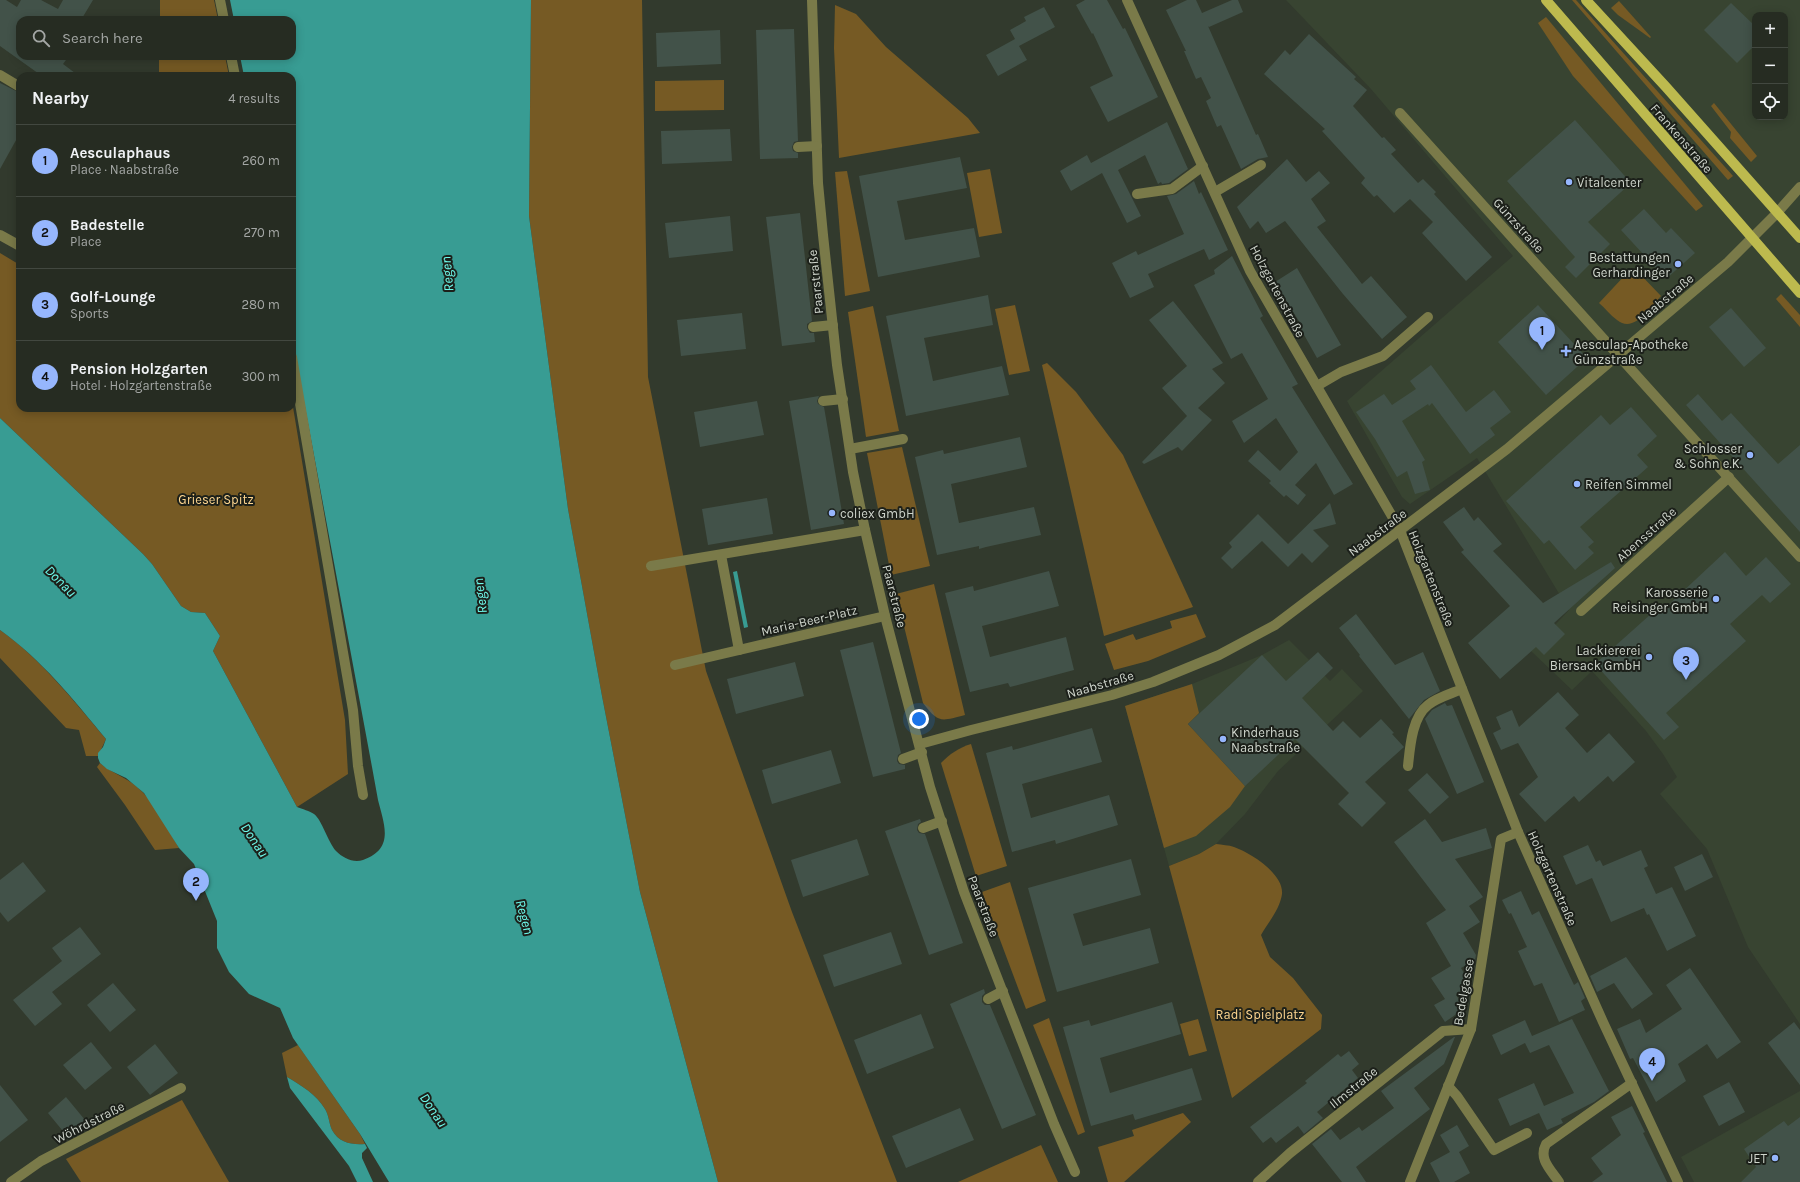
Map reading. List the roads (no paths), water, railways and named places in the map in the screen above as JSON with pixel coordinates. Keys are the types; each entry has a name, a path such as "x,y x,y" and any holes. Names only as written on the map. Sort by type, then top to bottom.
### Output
{"main road":[{"name":"Frankenstraße","path":"1546,0 1800,293"},
{"name":"Frankenstraße","path":"1586,0 1800,238"}],"street":[{"path":"220,0 223,16"},
{"name":"Paarstraße","path":"812,0 817,146 823,235 842,399 865,530 885,616 921,748 930,787 964,892 1054,1124 1075,1172"},
{"name":"Holzgartenstraße","path":"1127,0 1250,271 1400,530 1518,832 1603,1022 1678,1182"},
{"path":"232,60 234,72"},
{"path":"0,75 16,85"},
{"name":"Günzstraße","path":"1400,113 1619,355"},
{"path":"798,147 817,146"},
{"path":"1215,192 1261,165"},
{"path":"1137,194 1172,189 1203,166"},
{"name":"Naabstraße","path":"903,759 921,748 971,730 1112,695 1153,682 1219,655 1275,625 1507,449 1718,271 1778,213 1800,188"},
{"path":"0,235 16,244"},
{"path":"1316,386 1341,372 1383,356 1428,317"},
{"path":"813,327 833,325"},
{"path":"1619,355 1800,557"},
{"path":"296,380 353,710 358,766 363,795"},
{"path":"823,401 842,399"},
{"path":"850,448 903,439"},
{"name":"Abensstraße","path":"1581,611 1729,477"},
{"path":"651,566 865,530"},
{"path":"721,555 739,650"},
{"name":"Maria-Beer-Platz","path":"675,665 885,616"},
{"path":"1408,766 1412,733 1422,713 1428,705 1462,689"},
{"path":"923,828 942,821"},
{"name":"Bedelgasse","path":"1410,1182 1471,1029 1501,840 1518,832"},
{"path":"988,999 1003,991"},
{"name":"Ilmstraße","path":"1258,1182 1290,1153 1443,1031 1471,1029"},
{"path":"1559,1182 1543,1156 1543,1150 1546,1144 1632,1083"},
{"path":"1448,1086 1457,1096 1494,1150 1527,1133"},
{"name":"Wöhrdstraße","path":"11,1182 47,1158 181,1088"}],"water":[{"path":"230,0 531,0 529,216 568,509 640,892 718,1182 389,1182 360,1134 293,1038 280,1008 249,994 229,972 217,948 217,921 194,864 179,848 144,793 126,778 107,769 100,763 98,753 103,747 106,739 43,667 30,654 0,630 0,418 143,554 152,564 181,606 191,612 205,613 220,636 213,651 297,807 314,814 317,817 333,847 345,858 356,861 363,860 373,855 380,849 385,835 383,818 378,800 296,359 296,72 243,72 241,60 296,60 296,16 233,16"},
{"path":"737,571 748,627 744,628 733,572"},
{"path":"287,1077 317,1099 326,1111 332,1130 338,1138 355,1144 365,1144 367,1148 362,1153 362,1158 373,1182 357,1182 349,1166 290,1088"}],"place":[{"name":"Vitalcenter","path":"1569,182"},
{"name":"Bestattungen Gerhardinger","path":"1678,264"},
{"name":"Aesculaphaus","path":"1542,350"},
{"name":"Aesculap-Apotheke Günzstraße","path":"1566,351"},
{"name":"Schlosser & Sohn e.K.","path":"1750,455"},
{"name":"Reifen Simmel","path":"1577,484"},
{"name":"coliex GmbH","path":"832,513"},
{"name":"Karosserie Reisinger GmbH","path":"1716,599"},
{"name":"Lackiererei Biersack GmbH","path":"1649,657"},
{"name":"Golf-Lounge","path":"1686,680"},
{"name":"Kinderhaus Naabstraße","path":"1223,739"},
{"name":"Badestelle","path":"196,901"},
{"name":"Pension Holzgarten","path":"1652,1081"},
{"name":"JET","path":"1775,1158"}],"water label":[{"name":"Regen","path":"447,274"},
{"name":"Donau","path":"61,581"},
{"name":"Regen","path":"480,596"},
{"name":"Donau","path":"255,840"},
{"name":"Regen","path":"525,917"},
{"name":"Donau","path":"434,1110"}],"park label":[{"name":"Grieser Spitz","path":"216,499"},
{"name":"Radi Spielplatz","path":"1260,1014"}]}
